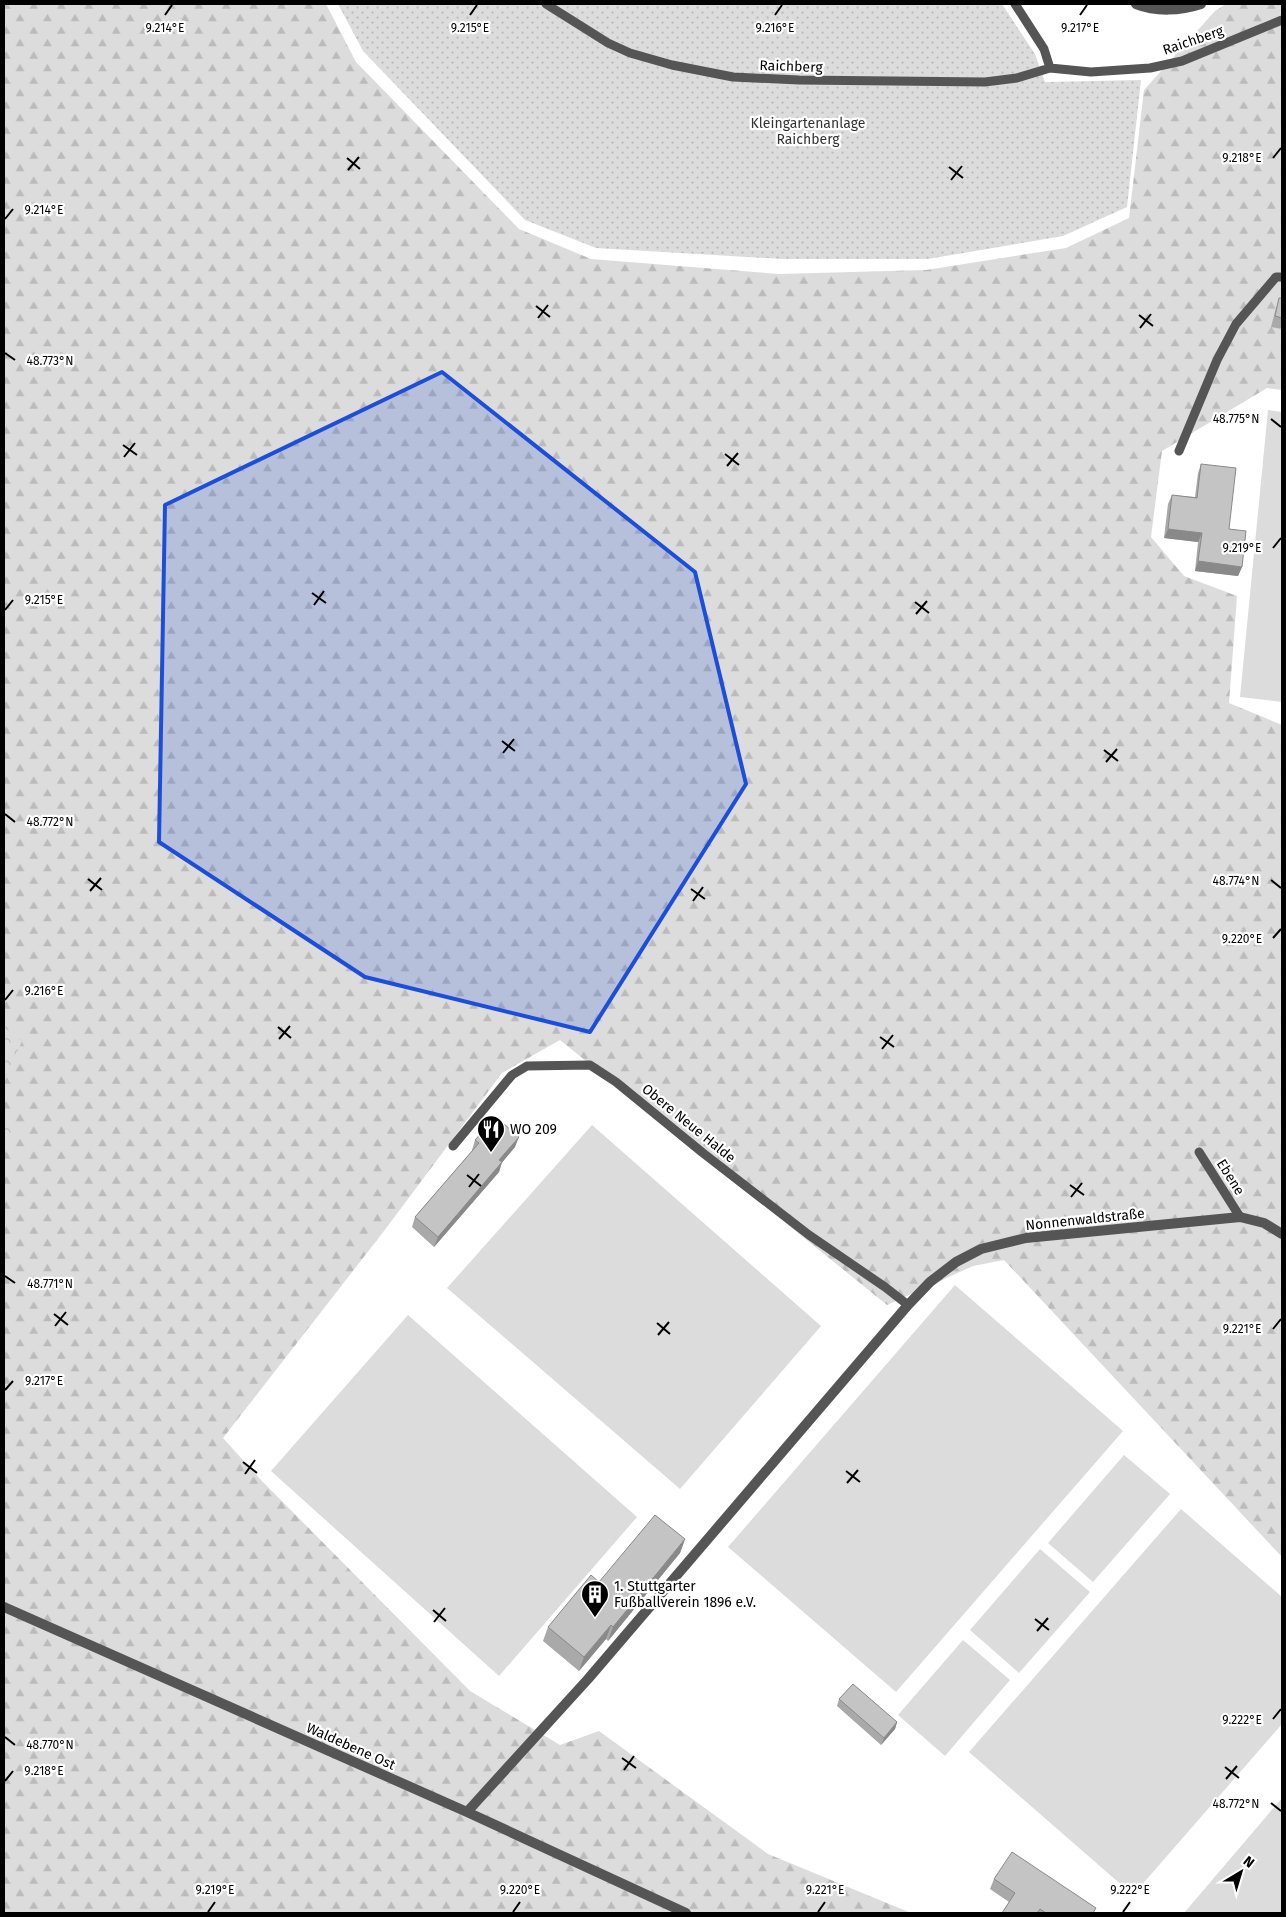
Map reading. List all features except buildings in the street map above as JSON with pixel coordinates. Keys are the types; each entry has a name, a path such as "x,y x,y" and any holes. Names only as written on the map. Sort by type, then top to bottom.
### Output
{"street":[{"path":"1136,4 1145,8 1170,10 1201,4"},
{"name":"Nonnenwaldstraße","path":"467,1812 588,1678 908,1305 930,1282 956,1262 981,1249 1026,1238 1240,1218 1264,1223 1282,1234"},
{"name":"Waldebene Ost","path":"4,1607 467,1812 686,1913"}],"lane":[{"name":"Raichberg","path":"546,4 608,43 630,54 732,77 800,80 985,82 1017,78 1050,68 1091,72 1150,68 1182,61 1282,20"},
{"path":"1015,4 1044,49 1050,68"},
{"path":"1179,451 1217,360 1236,324 1276,277 1282,277"},
{"name":"Obere Neue Halde","path":"454,1146 512,1075 527,1066 590,1066 616,1082 703,1153 809,1235 908,1305"},
{"name":"Ebene","path":"1199,1152 1240,1218"}],"highlighted area":[{"path":"442,372 695,572 746,784 590,1032 365,977 159,842 165,505"}],"green space":[{"path":"4,4 326,4 356,62 519,229 591,259 779,274 926,270 1066,248 1129,218 1144,90 1215,11 1226,4 1282,4 1282,390 1267,388 1162,451 1151,537 1184,576 1237,596 1229,703 1282,725 1282,1557 1004,1260 973,1266 887,1305 560,1040 502,1073 384,1231 223,1438 260,1479 470,1691 560,1745 599,1731 768,1854 911,1913 4,1913"},
{"name":"Kleingartenanlage Raichberg","path":"338,4 1002,4 1035,54 1045,82 1141,80 1127,207 1063,236 928,259 782,259 596,248 525,220 363,51"},
{"path":"1268,410 1282,412 1282,702 1240,697"},
{"path":"4,1027 22,1041 4,1084"},
{"path":"4,1108 14,1132 4,1149"},
{"path":"592,1125 821,1326 680,1489 447,1288"},
{"path":"955,1285 1123,1431 896,1692 728,1547"},
{"path":"408,1315 637,1517 499,1676 271,1471"},
{"path":"1124,1455 1170,1494 1093,1582 1048,1543"},
{"path":"1181,1509 1282,1597 1282,1724 1133,1895 969,1752"},
{"path":"1040,1549 1090,1592 1019,1673 970,1630"},
{"path":"963,1640 1010,1680 945,1756 898,1715"},
{"path":"1282,1798 1282,1913 1184,1913"}],"place":[{"name":"WO 209","path":"491,1153"},
{"name":"1. Stuttgarter Fußballverein 1896 e.V.","path":"595,1618"}]}
